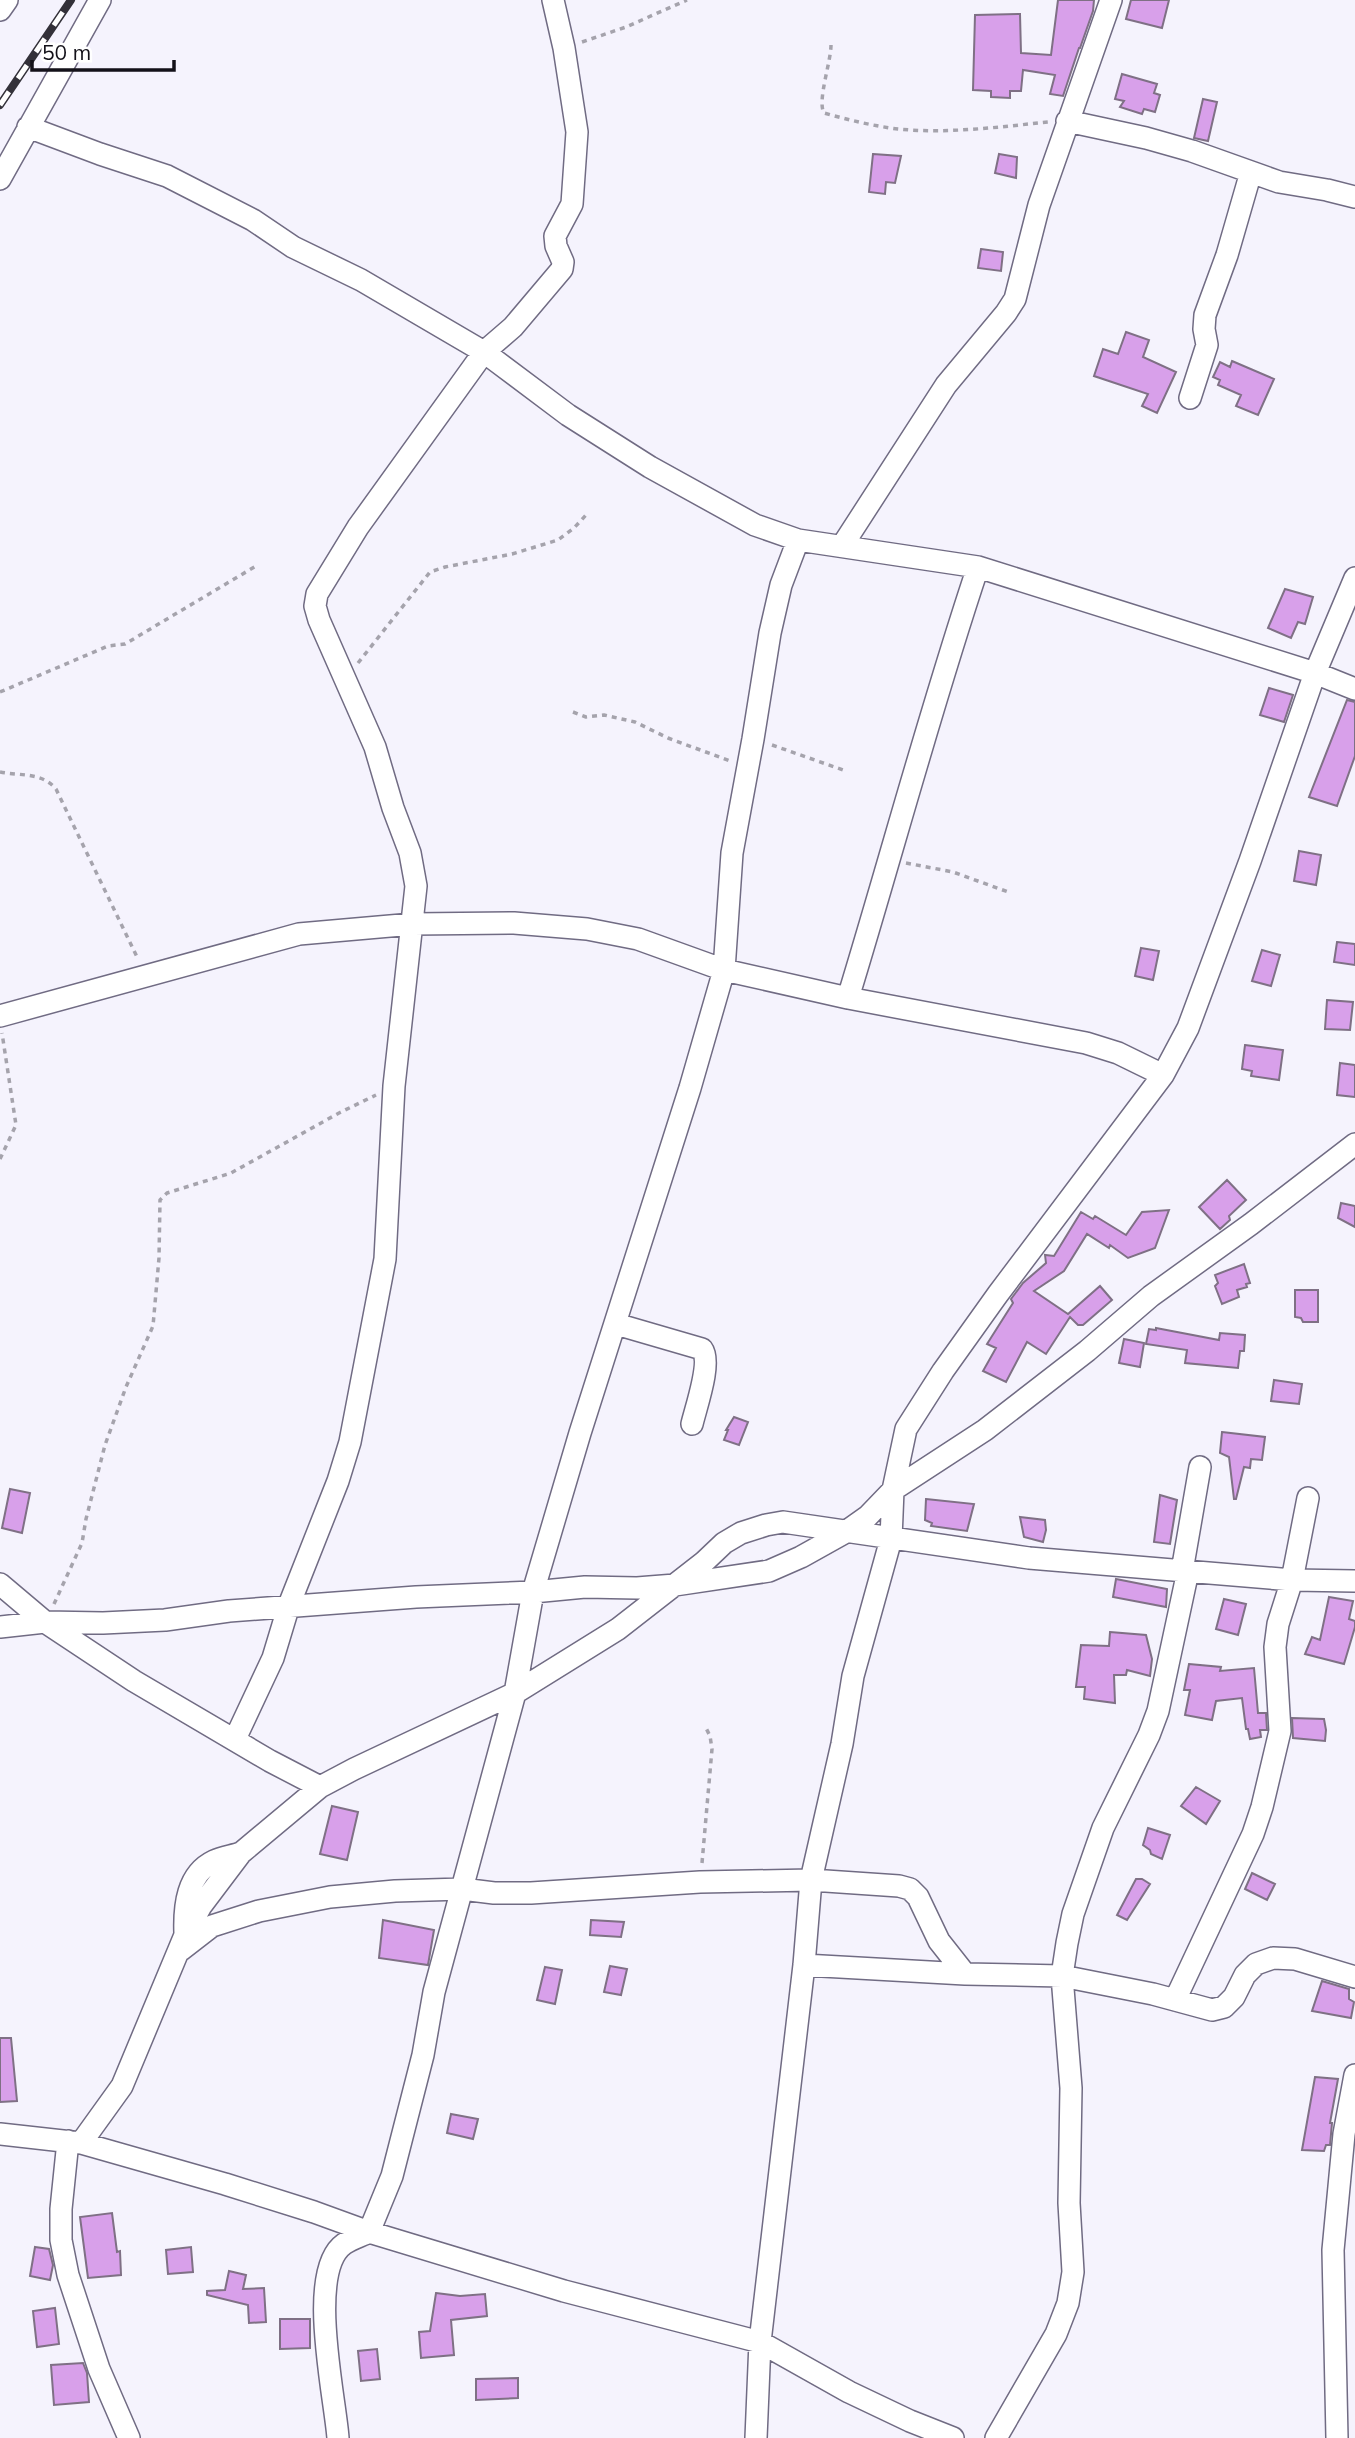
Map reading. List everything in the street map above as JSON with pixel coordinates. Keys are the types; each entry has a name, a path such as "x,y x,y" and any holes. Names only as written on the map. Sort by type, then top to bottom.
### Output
{"street":[{"path":"0,10 7,0"},
{"path":"0,179 100,0"},
{"path":"235,1740 273,1658 289,1605 350,1442 385,1259 394,1086 416,886 410,853 375,747 319,620 315,606 317,594 358,527 484,352 513,327 562,269 563,262 555,236 572,204 577,132 564,48 553,0"},
{"path":"842,546 946,385 1015,299 1038,205 1111,0"},
{"path":"1068,121 1146,138 1279,182 1355,197"},
{"path":"29,127 167,176 202,192 253,220 293,247 361,280 484,352 568,415 650,467 755,525 798,540 978,567 1315,673 1355,689"},
{"path":"1190,398 1207,345 1205,315 1227,255 1251,172"},
{"path":"338,2438 325,2331 326,2281 333,2259 343,2244 369,2232 392,2176 424,2055 434,1992 515,1693 533,1592 580,1433 690,1088 724,970 732,853 772,621 781,585 798,540"},
{"path":"848,998 931,711 978,567"},
{"path":"757,2438 761,2342 811,1881 842,1744 853,1676 891,1539 893,1490 906,1429 998,1294 1163,1076 1188,1028 1315,673 1355,578"},
{"path":"0,1018 299,934 413,924 514,923 587,929 638,939 724,970 848,998 1086,1043 1118,1053 1163,1076"},
{"path":"0,1627 45,1622 166,1620 289,1605 585,1587 637,1588 769,1571 844,1533 868,1516 893,1490 985,1430 1087,1351 1151,1296 1355,1144"},
{"path":"616,1324 702,1349 706,1354 706,1365 692,1424"},
{"path":"996,2438 1056,2334 1068,2303 1073,2272 1069,2203 1071,2088 1062,1976 1073,1914 1103,1828 1158,1711 1185,1571 1200,1467"},
{"path":"1175,2000 1253,1834 1262,1807 1280,1731 1275,1647 1278,1624 1292,1580 1308,1498"},
{"path":"129,2438 99,2370 68,2275 61,2240 61,2209 74,2142 122,2087 182,1943 201,1906 241,1853 320,1787 515,1693 618,1629 724,1543 741,1533 766,1525 783,1522 1029,1558 1292,1580 1355,1581"},
{"path":"0,1584 45,1622 134,1681 320,1787"},
{"path":"182,1943 212,1926 258,1912 330,1897 395,1891 462,1889 494,1893 531,1893 699,1882 811,1881 900,1886 910,1889 918,1897 939,1941 965,1973"},
{"path":"804,1965 1062,1976 1212,2010 1224,2007 1234,1997 1245,1975 1256,1964 1273,1958 1294,1959 1355,1977"},
{"path":"1338,2438 1333,2250 1344,2134 1355,2075"},
{"path":"0,2134 74,2142 237,2188 369,2232 564,2291 761,2342 849,2392 953,2438"}],"path":[{"path":"564,48 626,27 687,0"},
{"path":"831,45 831,60 821,102 824,113 861,123 900,129 987,128 1068,121"},
{"path":"345,678 430,572 512,554 558,540 586,515"},
{"path":"0,692 108,646 125,644 256,566"},
{"path":"573,712 586,717 604,715 635,722 668,738 748,767"},
{"path":"753,739 846,771"},
{"path":"0,772 41,777 56,789 147,977"},
{"path":"890,859 953,872 1011,893"},
{"path":"0,1018 16,1125 0,1159"},
{"path":"45,1622 82,1543 105,1445 126,1387 153,1326 159,1258 160,1200 167,1193 231,1173 394,1086"},
{"path":"699,1882 710,1792 712,1749 705,1726"}],"building":[{"path":"1058,0 1094,0 1093,11 1063,96 1050,94 1055,75 1023,70 1021,91 1010,91 1010,98 991,97 991,91 973,90 975,15 1020,14 1021,53 1051,55"},
{"path":"1131,0 1169,0 1162,28 1126,19"},
{"path":"1122,74 1157,84 1154,93 1160,95 1155,112 1144,109 1142,114 1120,107 1124,101 1115,99"},
{"path":"1203,99 1217,102 1208,141 1194,138"},
{"path":"873,154 901,156 895,183 886,182 885,194 869,192"},
{"path":"999,154 1017,157 1016,178 995,173"},
{"path":"981,249 1003,252 1001,271 978,268"},
{"path":"1126,332 1149,340 1143,357 1176,372 1157,413 1142,406 1148,394 1094,376 1103,349 1118,354"},
{"path":"1232,361 1274,379 1258,415 1236,406 1241,395 1218,385 1220,380 1213,377 1220,362 1230,367"},
{"path":"1285,589 1313,597 1305,624 1298,622 1291,638 1268,628"},
{"path":"1269,688 1293,695 1284,722 1260,715"},
{"path":"1347,700 1355,702 1355,756 1337,806 1309,797"},
{"path":"1299,851 1321,855 1316,885 1294,881"},
{"path":"1337,942 1355,944 1355,965 1334,962"},
{"path":"1141,948 1159,951 1153,980 1135,976"},
{"path":"1262,950 1280,955 1271,986 1252,981"},
{"path":"1327,1000 1353,1002 1350,1030 1325,1029"},
{"path":"1245,1045 1283,1050 1279,1080 1251,1076 1252,1071 1242,1069"},
{"path":"1340,1063 1355,1065 1355,1097 1337,1095"},
{"path":"1227,1180 1246,1200 1220,1229 1199,1207"},
{"path":"1341,1203 1355,1206 1355,1227 1338,1218"},
{"path":"1169,1210 1155,1248 1128,1258 1110,1245 1109,1248 1087,1234 1064,1271 1034,1291 1068,1314 1100,1286 1112,1300 1083,1325 1078,1325 1070,1317 1046,1354 1027,1342 1006,1382 983,1371 996,1348 987,1344 1013,1303 1011,1299 1023,1283 1046,1263 1045,1255 1054,1256 1081,1212 1093,1219 1095,1216 1126,1235 1142,1212"},
{"path":"1244,1264 1250,1283 1237,1290 1239,1297 1222,1304 1215,1286 1218,1283 1215,1275"},
{"path":"1295,1290 1318,1290 1318,1322 1303,1322 1301,1318 1295,1317"},
{"path":"1149,1329 1219,1340 1220,1333 1245,1335 1244,1351 1240,1351 1238,1368 1185,1363 1187,1350 1146,1344"},
{"path":"1124,1339 1144,1343 1140,1367 1119,1363"},
{"path":"1274,1380 1302,1384 1299,1404 1271,1401"},
{"path":"734,1417 748,1422 739,1445 724,1440 726,1430"},
{"path":"1222,1432 1265,1437 1262,1460 1251,1459 1250,1468 1244,1467 1236,1499 1229,1457 1220,1453"},
{"path":"10,1489 30,1493 22,1533 2,1528"},
{"path":"1160,1495 1177,1500 1170,1544 1154,1542"},
{"path":"926,1499 974,1504 967,1531 931,1526 932,1523 925,1520"},
{"path":"1020,1517 1045,1520 1043,1542 1024,1537"},
{"path":"1116,1579 1167,1589 1166,1607 1113,1597"},
{"path":"1329,1597 1353,1601 1349,1619 1355,1621 1355,1627 1344,1664 1305,1654 1312,1637 1320,1640"},
{"path":"1224,1599 1246,1604 1238,1635 1216,1629"},
{"path":"1110,1632 1146,1635 1152,1659 1150,1676 1127,1670 1126,1675 1114,1675 1115,1703 1084,1699 1085,1687 1076,1687 1081,1645 1109,1646"},
{"path":"1189,1664 1221,1667 1220,1671 1254,1668 1258,1713 1266,1713 1267,1730 1260,1730 1261,1737 1250,1739 1242,1698 1216,1701 1212,1720 1185,1715 1190,1690 1184,1690"},
{"path":"1292,1718 1324,1719 1325,1741 1293,1738"},
{"path":"1196,1787 1220,1801 1206,1824 1181,1806"},
{"path":"332,1806 358,1812 347,1860 320,1854"},
{"path":"1148,1828 1170,1835 1162,1859 1151,1854 1143,1845"},
{"path":"1252,1873 1275,1884 1267,1900 1245,1889"},
{"path":"1136,1879 1150,1884 1127,1920 1117,1915"},
{"path":"383,1920 434,1930 428,1965 379,1958"},
{"path":"591,1920 624,1922 621,1937 590,1935"},
{"path":"610,1966 627,1969 621,1995 604,1992"},
{"path":"545,1967 562,1970 555,2004 537,2000"},
{"path":"1322,1981 1349,1989 1349,1999 1354,2002 1351,2018 1312,2011"},
{"path":"0,2038 11,2038 17,2101 0,2102"},
{"path":"1315,2077 1338,2079 1330,2123 1330,2145 1326,2145 1324,2151 1302,2150"},
{"path":"451,2114 478,2119 473,2139 447,2133"},
{"path":"112,2213 117,2252 120,2251 121,2275 88,2278 80,2217"},
{"path":"35,2247 49,2249 53,2265 50,2280 30,2276"},
{"path":"191,2247 193,2272 168,2274 166,2250"},
{"path":"229,2271 246,2275 243,2289 264,2288 266,2322 249,2323 248,2305 207,2295 207,2291 225,2290"},
{"path":"436,2293 460,2296 485,2294 487,2316 451,2320 454,2355 421,2358 419,2332 430,2331"},
{"path":"55,2308 59,2344 37,2347 33,2311"},
{"path":"280,2319 310,2319 310,2348 280,2349"},
{"path":"377,2349 380,2379 361,2381 358,2351"},
{"path":"83,2363 87,2373 89,2402 54,2405 51,2365"},
{"path":"518,2378 518,2398 476,2400 476,2379"}],"railway":[{"path":"0,105 71,0"}]}
